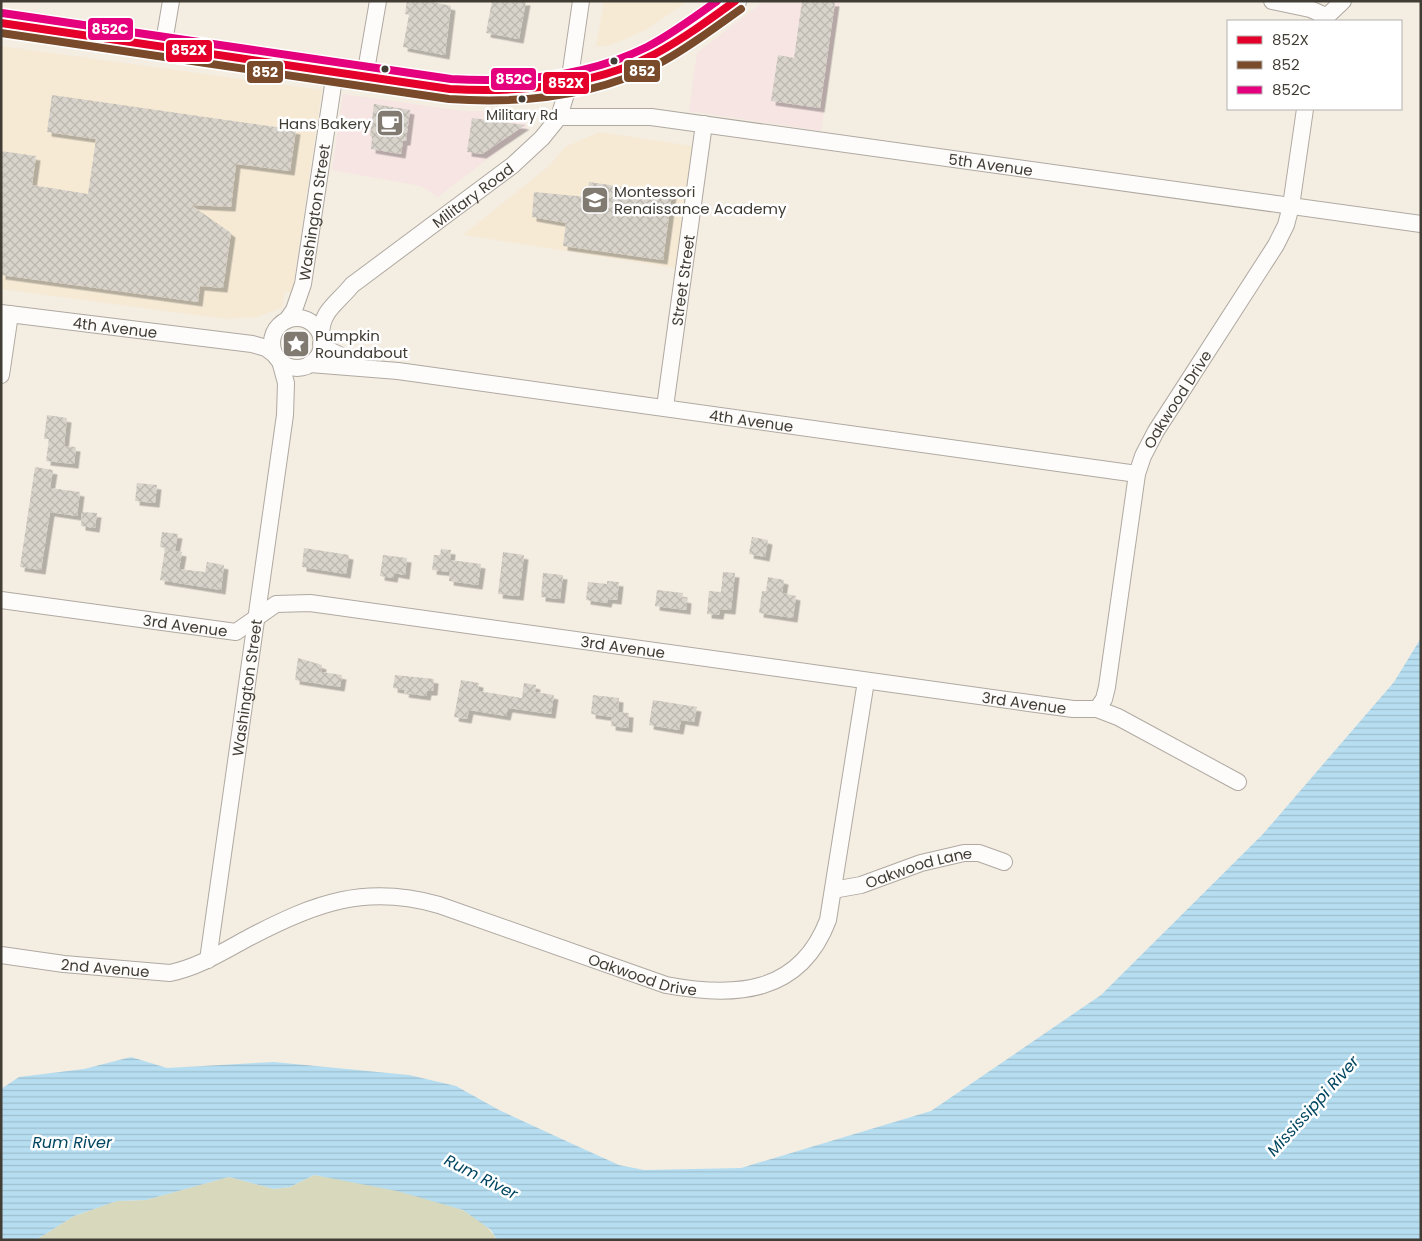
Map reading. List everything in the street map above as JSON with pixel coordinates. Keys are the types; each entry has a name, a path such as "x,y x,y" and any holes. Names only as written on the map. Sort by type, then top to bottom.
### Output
{"main road":[{"path":"1,23 450,89 519,90 569,84 642,60 687,35 735,1"}],"street":[{"path":"163,48 171,1"},
{"path":"365,76 378,1"},
{"name":"Military Road","path":"321,340 321,323 327,312 339,302 352,285 513,165 542,138 559,117 569,84 581,1"},
{"path":"1272,1 1310,9 1324,19 1343,1"},
{"name":"Washington Street","path":"288,321 303,284 335,72"},
{"name":"Oakwood Drive","path":"1097,708 1104,699 1107,687 1137,474 1156,431 1276,245 1286,226 1291,206 1305,110"},
{"name":"5th Avenue","path":"559,117 582,118 632,115 1421,224"},
{"name":"Street Street","path":"665,407 704,124"},
{"name":"Military Road","path":"288,321 315,310 341,287 352,285"},
{"path":"1,375 5,314"},
{"name":"4th Avenue","path":"5,314 229,342 266,348 277,358"},
{"path":"288,321 314,325 321,340 318,356 308,365 289,367 277,358 271,342 273,334 288,321"},
{"name":"4th Avenue","path":"229,342 288,321"},
{"name":"4th Avenue","path":"321,340 340,356 364,366"},
{"name":"Washington Street","path":"208,960 285,415 286,383 277,358"},
{"name":"Washington Street","path":"285,415 297,380 308,365"},
{"name":"4th Avenue","path":"308,365 364,366 1137,474"},
{"name":"3rd Avenue","path":"1,600 230,632 244,628 276,604 310,603 1073,709 1097,708 1118,717 1238,782"},
{"name":"Oakwood Drive","path":"208,960 251,936 326,903 352,897 385,896 415,898 439,905 666,985 693,989 745,989 762,986 782,978 805,961 822,935 828,920 866,681"},
{"name":"Oakwood Lane","path":"833,890 861,885 922,864 964,853 978,853 1004,862"},
{"name":"2nd Avenue","path":"1,955 64,964 154,972 184,970 208,960"}],"shaded area":[{"path":"604,1 688,1 646,30 611,45 596,47"},
{"path":"764,1 840,1 821,131 689,111 697,53"},
{"path":"1,46 322,90 292,293 285,291 282,308 256,317 225,319 1,289"},
{"path":"343,94 463,111 522,111 527,129 438,197 421,186 332,170"},
{"name":"Montessori Renaissance Academy","path":"599,132 693,146 675,268 463,235 549,166 565,147"}],"green space":[{"path":"314,1175 389,1189 445,1204 467,1212 486,1227 497,1240 36,1240 74,1216 117,1201 146,1200 229,1177 274,1189 290,1187"}],"water":[{"path":"1421,638 1421,1240 497,1240 491,1230 463,1210 397,1191 314,1175 290,1187 274,1189 229,1177 146,1200 117,1201 74,1216 36,1240 1,1240 1,1089 19,1077 84,1069 131,1057 167,1068 274,1062 409,1075 456,1086 499,1110 619,1165 644,1170 741,1168 931,1111 1101,995 1263,834 1394,682"}],"building":[{"path":"407,1 428,1 451,6 445,55 403,47 409,15 405,14"},
{"path":"492,1 526,1 519,39 486,33"},
{"path":"802,1 835,2 820,108 771,101 778,55 794,58"},
{"path":"52,95 296,130 290,171 236,164 231,207 191,205 231,233 223,288 200,286 198,302 1,275 1,151 36,156 32,185 88,194 96,139 47,132"},
{"name":"Hans Bakery","path":"374,104 410,110 406,141 403,141 401,154 371,149 372,137 370,136"},
{"path":"472,118 525,125 482,154 467,152"},
{"path":"589,182 672,194 663,260 563,246 566,223 532,217 534,192 587,197"},
{"path":"47,415 67,418 64,446 76,447 74,464 46,461 49,439 44,439"},
{"path":"35,467 53,470 50,488 80,492 77,516 50,512 41,570 20,567"},
{"path":"137,483 157,485 155,503 135,501"},
{"path":"82,512 97,513 95,528 81,526"},
{"path":"162,532 178,534 175,550 160,547"},
{"path":"752,537 768,540 765,557 749,554"},
{"path":"304,548 349,555 346,574 302,567"},
{"path":"165,549 182,552 179,569 205,572 207,562 224,565 221,590 160,580"},
{"path":"441,549 451,550 450,560 481,564 478,585 449,581 450,572 432,570 434,555 440,555"},
{"path":"503,552 524,555 519,596 498,594"},
{"path":"383,555 407,558 405,575 394,573 393,578 380,576"},
{"path":"723,572 735,573 731,610 720,609 719,615 707,614 709,591 721,592"},
{"path":"543,573 563,575 560,599 541,597"},
{"path":"768,577 784,580 782,593 796,596 793,618 759,613 762,591 766,591"},
{"path":"607,581 619,582 617,600 608,599 607,603 586,600 588,582 607,584"},
{"path":"657,590 683,593 682,598 687,599 686,610 655,606"},
{"path":"298,658 322,665 321,672 342,675 340,687 295,680"},
{"path":"395,675 434,679 433,691 427,691 426,696 404,693 405,690 393,688"},
{"path":"461,680 479,683 478,691 522,698 524,683 536,685 535,692 554,695 551,714 508,708 506,716 469,710 467,719 454,717"},
{"path":"593,695 619,698 618,712 629,713 628,728 611,726 612,717 591,714"},
{"path":"653,700 697,707 694,722 681,720 679,730 649,725"}],"transit line":[{"name":"852C","path":"2,13 451,79 501,80 552,76 600,65 624,57 665,37 717,1"},
{"name":"852X","path":"1,23 450,89 502,90 581,81 631,65 676,42 735,1"},
{"name":"852","path":"1,33 449,99 502,100 529,99 582,91 633,75 679,52 741,9"}],"place":[{"name":"Military Rd","path":"522,99"},
{"name":"Hans Bakery","path":"390,123"},
{"name":"Montessori Renaissance Academy","path":"595,200"},
{"name":"Pumpkin Roundabout","path":"296,344"}],"water label":[{"name":"Mississippi River","path":"1313,1106"},
{"name":"Rum River","path":"72,1142"},
{"name":"Rum River","path":"481,1177"}]}
